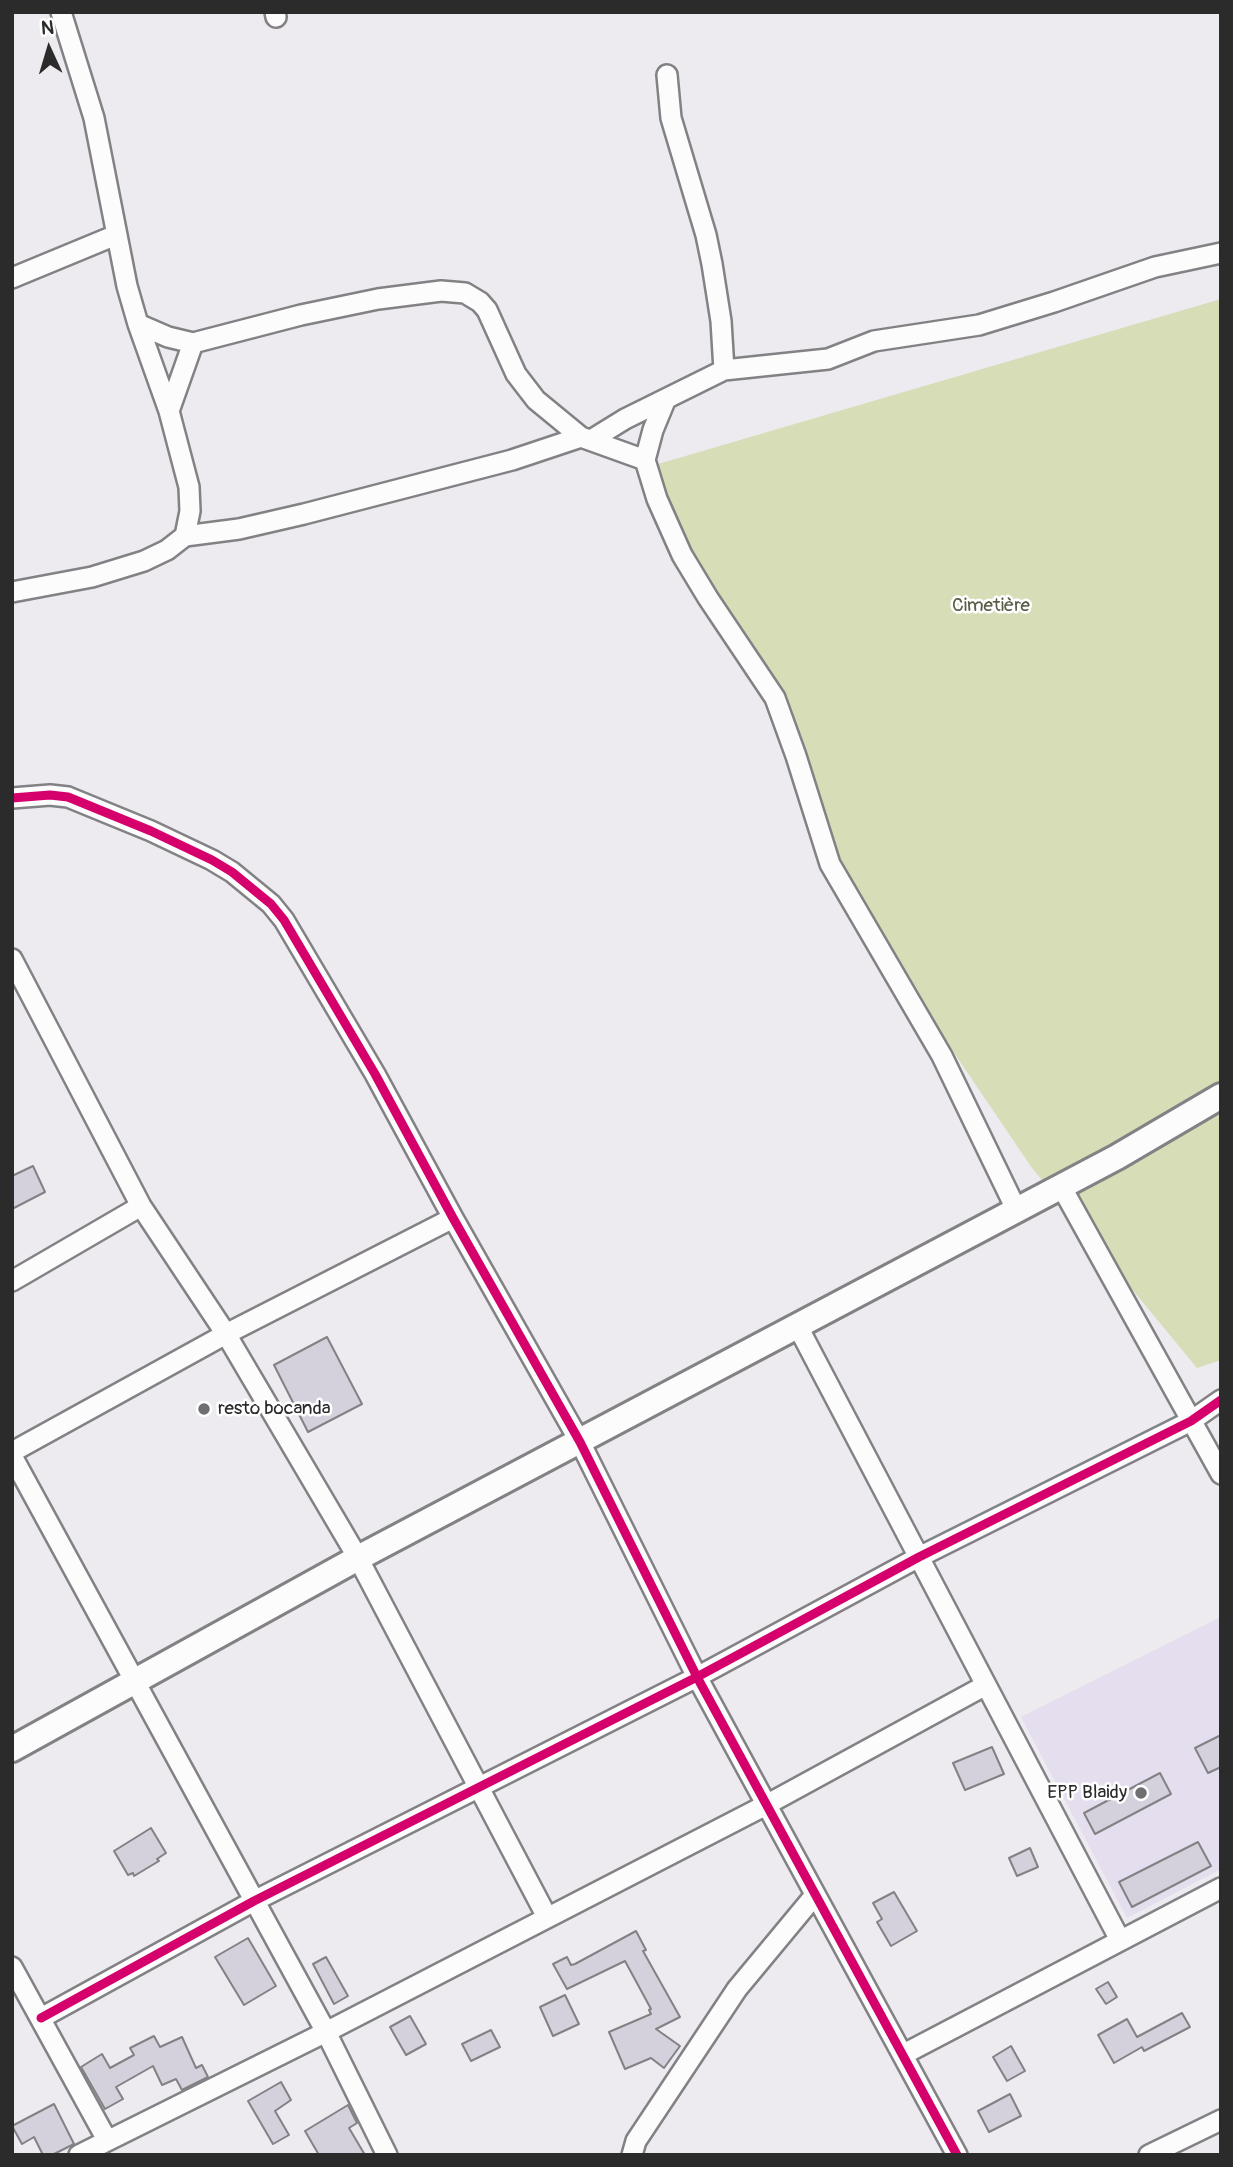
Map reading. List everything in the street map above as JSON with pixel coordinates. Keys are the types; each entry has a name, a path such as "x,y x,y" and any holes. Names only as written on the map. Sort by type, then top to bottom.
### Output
{"main road":[{"path":"12,1749 358,1558 1117,1157 1221,1096"}],"street":[{"path":"61,12 94,118 116,235 138,324 169,411 189,486 190,511 185,536"},
{"path":"667,75 671,118 712,264 721,321 724,370"},
{"path":"12,278 116,235"},
{"path":"12,592 121,570 167,550 185,536 239,529 304,514 586,438 724,370 828,359 874,341 979,325 1155,267 1221,253"},
{"path":"138,324 168,337 193,343 343,306 418,293 455,291 473,296 492,318 511,363 536,400 586,438 645,460"},
{"path":"169,411 193,343"},
{"path":"664,401 645,460 657,499 682,555 775,698 830,864 942,1056 1017,1211"},
{"path":"12,797 68,797 212,860 247,882 271,904 299,943 580,1442 696,1676 957,2155"},
{"path":"12,959 141,1206 226,1334 358,1558 547,1917"},
{"path":"1061,1186 1221,1474"},
{"path":"12,1281 141,1206"},
{"path":"386,2154 326,2032 12,1454 226,1334 453,1219"},
{"path":"797,1325 1120,1940"},
{"path":"41,2018 254,1902 696,1676 919,1557 1191,1421 1221,1401"},
{"path":"79,2155 326,2032 766,1805 986,1685"},
{"path":"904,2054 1221,1888"},
{"path":"632,2155 636,2141 737,1989 815,1895"},
{"path":"12,1967 107,2140"},
{"path":"1149,2155 1221,2120"}],"shaded area":[{"name":"EPP Blaidy","path":"1221,1617 1221,1869 1127,1918 1021,1717"}],"green space":[{"name":"Cimetière","path":"1221,299 1221,1360 1197,1368 1032,1168 860,914 824,856 785,709 709,599 648,467"}],"building":[{"path":"33,1166 45,1192 12,1209 12,1176"},
{"path":"327,1337 362,1404 308,1432 274,1365"},
{"path":"1221,1735 1221,1767 1208,1773 1195,1748"},
{"path":"992,1747 1004,1774 965,1790 953,1763"},
{"path":"1160,1773 1171,1794 1095,1834 1084,1813"},
{"path":"151,1828 166,1853 157,1859 159,1861 134,1876 133,1873 128,1875 114,1851"},
{"path":"1198,1842 1211,1866 1132,1907 1119,1882"},
{"path":"1030,1848 1038,1867 1017,1876 1009,1858"},
{"path":"894,1892 917,1931 891,1946 877,1922 882,1919 873,1903"},
{"path":"636,1931 646,1950 643,1951 680,2017 656,2029 680,2046 664,2068 651,2058 625,2069 609,2032 651,2014 651,2009 625,1961 567,1989 553,1964 567,1957 571,1965 575,1964"},
{"path":"248,1938 276,1986 244,2005 215,1957"},
{"path":"326,1957 348,1996 334,2004 313,1964"},
{"path":"1108,1982 1117,1997 1106,2004 1096,1989"},
{"path":"565,1995 579,2024 553,2036 540,2007"},
{"path":"1182,2013 1190,2027 1144,2051 1142,2047 1114,2063 1098,2035 1127,2019 1137,2037"},
{"path":"410,2016 426,2044 406,2055 390,2027"},
{"path":"491,2030 500,2047 471,2061 462,2044"},
{"path":"154,2036 160,2047 182,2037 196,2068 202,2065 208,2077 182,2090 176,2079 162,2085 153,2066 116,2087 123,2099 105,2109 81,2067 102,2054 110,2068 134,2055 130,2048"},
{"path":"1011,2046 1025,2071 1007,2081 993,2057"},
{"path":"281,2082 291,2100 275,2111 289,2135 273,2144 248,2101"},
{"path":"1010,2094 1021,2116 989,2132 978,2111"},
{"path":"54,2104 74,2144 52,2155 43,2155 34,2137 22,2144 12,2126"},
{"path":"348,2105 357,2123 349,2128 365,2155 319,2155 305,2131"}],"cycle path":[{"path":"12,798 50,795 68,797 151,831 232,872 271,904 284,920 375,1074 580,1442 697,1677 957,2155"},
{"path":"41,2018 254,1901 697,1677 919,1557 1191,1421 1221,1400"}],"place":[{"name":"resto bocanda","path":"204,1409"},
{"name":"EPP Blaidy","path":"1141,1793"}]}
